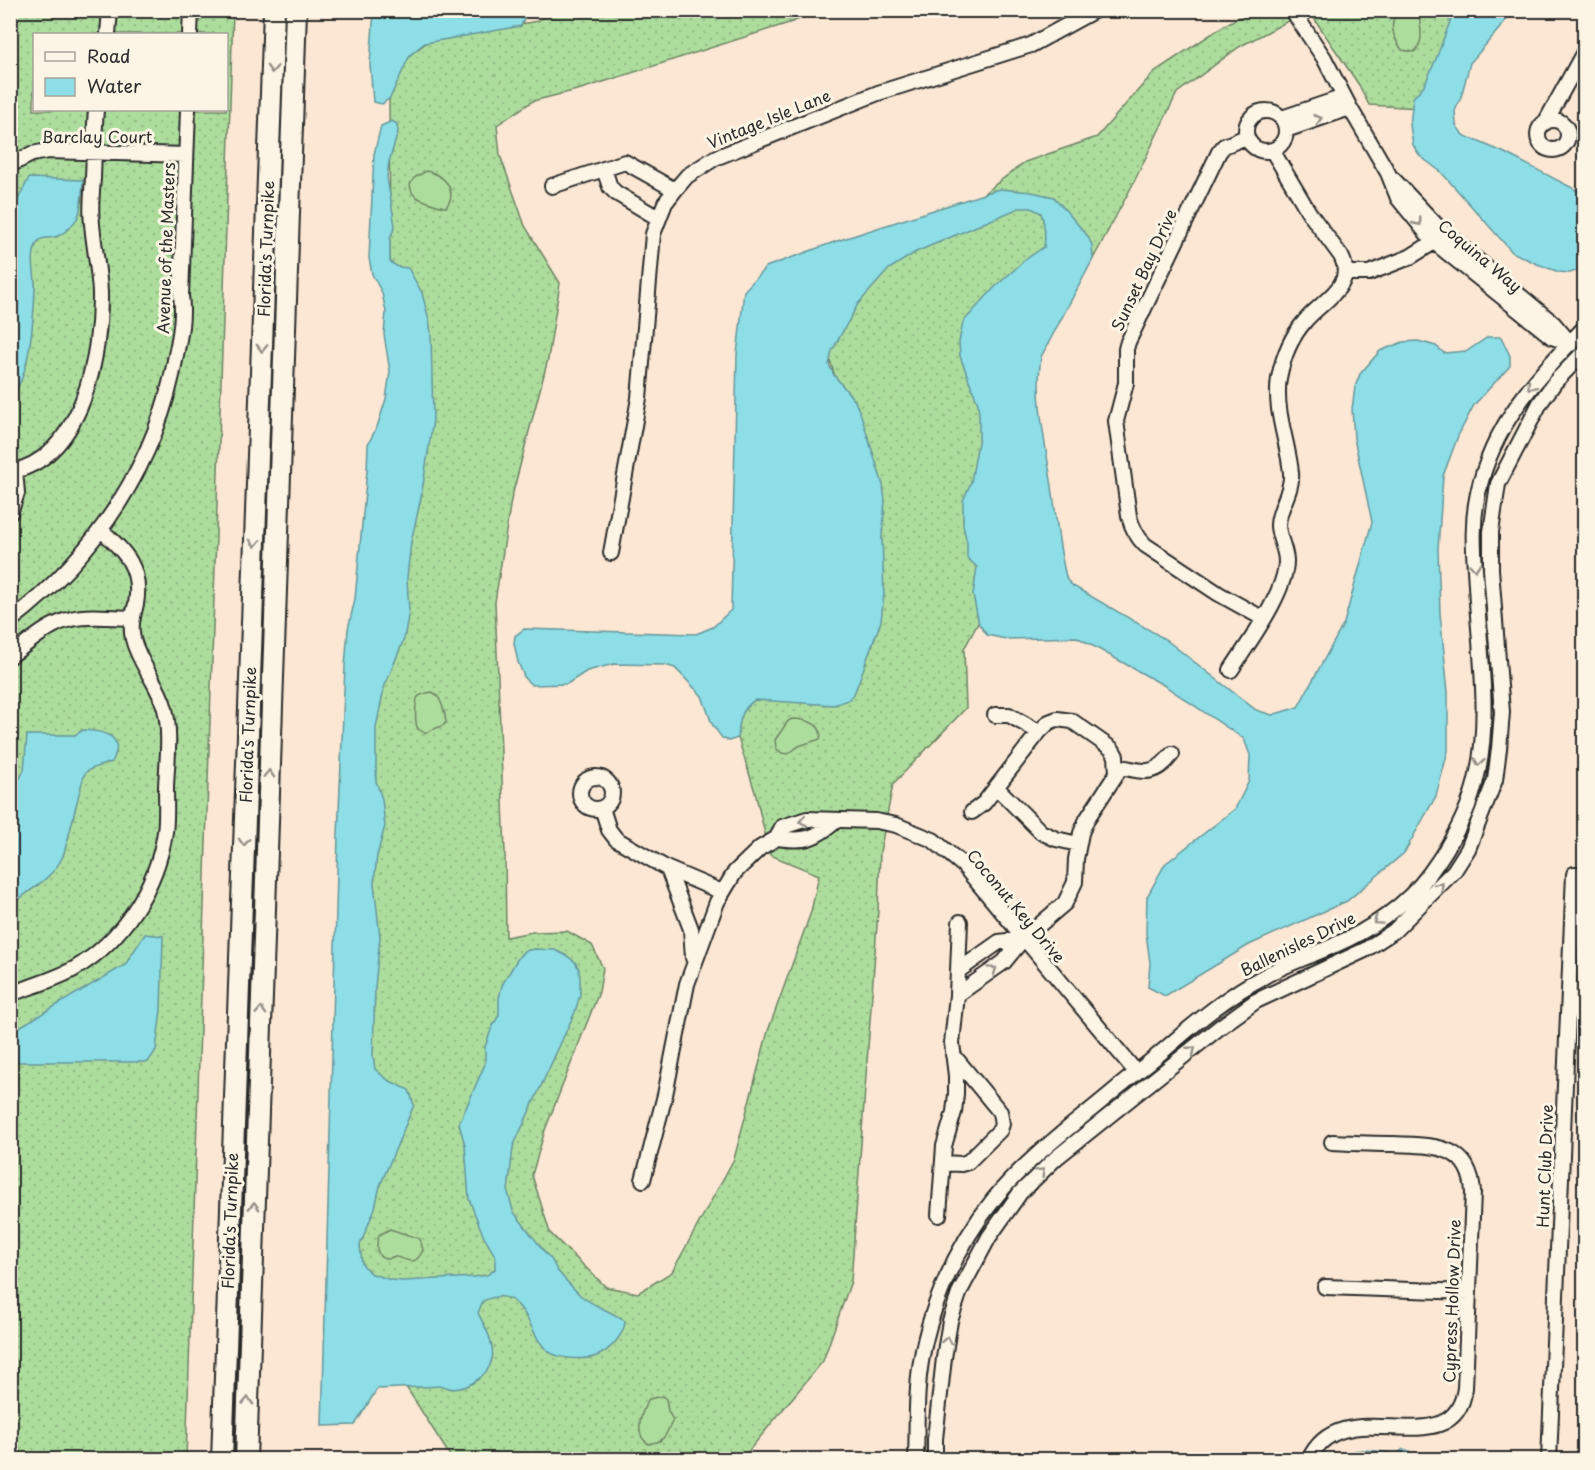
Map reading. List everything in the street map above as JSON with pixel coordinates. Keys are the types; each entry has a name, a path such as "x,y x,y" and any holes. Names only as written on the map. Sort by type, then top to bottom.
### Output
{"highway":[{"name":"Florida's Turnpike","path":"222,1460 274,10"},
{"name":"Florida's Turnpike","path":"246,1460 296,10"}],"street":[{"path":"108,33 110,10"},
{"path":"190,33 191,10"},
{"name":"Vintage Isle Lane","path":"611,553 639,398 650,250 658,218 675,190 687,176 715,158 878,93 1031,45 1095,10"},
{"name":"Coquina Way","path":"1292,10 1324,58 1388,173 1398,198 1434,242 1552,337 1571,344"},
{"path":"1545,123 1584,52"},
{"path":"1284,124 1347,102"},
{"path":"10,513 17,493 13,472 42,458 64,438 78,412 90,373 98,333 100,292 92,225 96,111"},
{"name":"Avenue of the Masters","path":"10,621 53,586 101,530 143,461 163,409 174,367 183,304 181,296 188,111"},
{"path":"1258,111 1271,111 1284,124 1282,142 1272,150 1258,150 1246,137 1245,127 1248,120 1258,111"},
{"name":"Sunset Bay Drive","path":"1246,137 1224,146 1219,152 1128,342 1126,383 1116,421 1129,516 1139,539 1219,594 1264,619"},
{"path":"1231,670 1264,619 1286,566 1285,551 1278,525 1290,488 1291,473 1279,410 1278,387 1282,365 1295,335 1310,315 1343,283 1346,273 1345,263 1341,256 1310,214 1272,150"},
{"name":"Barclay Court","path":"10,165 40,152 186,155"},
{"path":"552,186 626,162 675,190"},
{"path":"604,169 610,188 658,218"},
{"name":"Coquina Way","path":"1388,173 1440,229 1554,324 1571,344 1583,353"},
{"path":"1346,273 1369,273 1410,257 1434,242"},
{"name":"Ballenisles Drive","path":"916,1460 918,1385 937,1300 964,1241 995,1197 1024,1169 1192,1025 1227,999 1264,976 1340,943 1397,908 1429,875 1443,853 1459,825 1475,786 1481,755 1483,698 1472,540 1478,492 1494,444 1515,407 1530,386 1584,328"},
{"name":"Ballenisles Drive","path":"934,1460 934,1439 950,1321 960,1291 989,1237 1020,1193 1056,1158 1256,1001 1365,950 1394,931 1454,871 1468,849 1495,780 1499,749 1502,712 1491,569 1491,532 1498,484 1540,403 1555,382 1583,353"},
{"path":"10,994 61,975 104,946 132,914 148,884 165,832 168,724 158,689 134,642 131,625 138,593 136,572 127,555 101,530"},
{"path":"10,656 64,621 79,617 133,618"},
{"path":"995,716 1009,716 1039,732"},
{"path":"957,995 1004,962 1023,939 1059,909 1069,897 1075,882 1078,844 1087,819 1117,773 1116,756 1112,749 1072,721 1057,719 1049,722 997,788 984,803 972,812"},
{"path":"1118,766 1139,771 1153,770 1166,763 1172,754"},
{"path":"997,788 1041,832 1078,844"},
{"path":"602,808 609,830 616,839 668,869 722,892"},
{"name":"Coconut Key Drive","path":"643,1180 665,1095 679,1018 693,966 722,892 747,859 777,838 782,828 807,819 866,821 896,825 933,840 963,865 1136,1072"},
{"path":"668,869 691,929 693,966"},
{"name":"Hunt Club Drive","path":"1549,1460 1579,874"},
{"path":"939,1215 944,1146 954,1112 956,1094 952,1043 957,995 960,922"},
{"path":"958,971 999,942 1023,939"},
{"path":"943,1162 961,1164 968,1162 1000,1130 1002,1124 1000,1112 953,1055"},
{"name":"Cypress Hollow Drive","path":"1309,1460 1318,1443 1338,1431 1353,1429 1423,1431 1438,1427 1451,1419 1464,1396 1473,1192 1471,1176 1462,1161 1450,1151 1436,1146 1332,1142"},
{"path":"1325,1287 1469,1292"},
{"path":"941,1381 944,1414 943,1460"},
{"path":"908,1460 918,1385"},
{"path":"917,1439 934,1439"}],"green space":[{"path":"10,11 233,11 186,1459 11,1459"},
{"path":"552,11 819,11 792,22 581,89 533,101 497,125 500,155 525,226 560,283 548,359 511,500 495,602 506,937 532,932 567,931 592,945 603,968 599,992 545,1130 532,1175 550,1233 606,1287 638,1293 672,1272 734,1159 768,1031 811,912 819,875 770,855 755,792 738,738 738,699 870,492 825,344 867,277 929,235 1025,162 1097,137 1154,72 1250,11 1282,11 1290,20 1239,47 1177,93 1133,184 1093,259 999,300 982,383 989,603 964,649 966,708 893,784 880,852 878,911 851,1281 823,1361 742,1459 452,1459 354,1305 375,661 425,434 390,262 389,86 410,55 430,40 538,21"},
{"path":"1309,11 1472,11 1420,108 1369,105 1359,85"},
{"path":"1398,11 1419,11 1421,38 1414,52 1402,50 1394,35 1392,26"},
{"path":"426,171 443,179 450,189 450,201 446,207 424,201 412,193 410,185 414,178"},
{"path":"432,692 440,700 446,722 425,733 417,727 416,702 419,696"},
{"path":"792,719 812,723 819,729 820,739 799,746 788,754 782,753 776,748 775,740 788,721"},
{"path":"390,1229 420,1239 423,1250 417,1259 411,1261 392,1257 386,1259 380,1256 377,1246 379,1235"},
{"path":"662,1396 666,1399 668,1411 673,1420 660,1441 649,1444 641,1435 641,1416 649,1399"}],"water":[{"path":"524,10 526,14 521,26 425,43 410,55 390,98 382,104 373,102 370,64 374,11"},
{"path":"1454,11 1512,11 1470,63 1455,111 1456,125 1463,135 1505,153 1584,194 1584,268 1570,273 1559,272 1512,252 1441,172 1420,156 1413,145 1410,125 1413,98 1425,84"},
{"path":"392,121 397,124 398,132 387,177 395,226 390,239 390,262 398,267 408,268 422,293 431,333 433,420 421,498 411,542 407,578 409,611 404,639 384,688 376,728 376,781 382,799 385,826 377,856 374,883 380,937 375,987 373,1056 375,1069 388,1080 409,1090 414,1105 380,1186 375,1208 360,1245 362,1264 370,1273 391,1280 403,1281 474,1277 487,1275 495,1269 495,1256 483,1235 469,1199 465,1145 459,1124 485,1064 485,1047 499,1015 502,985 524,951 555,950 575,962 579,969 580,995 575,1012 513,1147 508,1192 513,1211 551,1258 565,1280 585,1299 625,1321 617,1340 601,1354 589,1358 566,1358 553,1354 543,1346 519,1306 509,1299 494,1297 483,1301 478,1313 489,1335 492,1359 485,1372 473,1383 458,1388 443,1386 377,1389 355,1425 322,1426 338,836 345,666 348,629 355,599 368,444 377,427 386,399 390,372 384,334 386,312 382,293 372,274 369,258 374,154 381,126"},
{"path":"29,178 83,180 82,199 78,217 72,225 58,236 40,240 36,246 33,256 35,284 30,346 23,376 11,396 11,213"},
{"path":"999,189 1054,197 1087,235 1092,245 1093,259 1041,357 1039,374 1042,425 1060,548 1067,580 1073,586 1165,639 1256,710 1272,715 1298,707 1344,623 1372,522 1354,438 1352,409 1355,387 1360,374 1380,351 1403,342 1418,341 1436,346 1444,353 1467,351 1488,337 1501,337 1510,356 1510,366 1474,405 1458,436 1443,476 1438,549 1440,613 1448,692 1448,751 1436,796 1404,853 1347,901 1249,945 1165,996 1148,987 1150,963 1146,933 1147,897 1165,864 1235,809 1249,781 1250,755 1244,739 1165,686 1077,637 1006,639 987,635 979,624 973,595 977,567 967,558 963,501 971,482 979,437 979,416 978,404 960,356 959,342 963,322 995,287 1026,259 1044,247 1045,230 1041,213 1031,208 1019,208 916,252 889,269 858,304 832,351 829,365 834,375 855,401 861,415 883,485 885,501 882,537 884,594 881,621 854,694 848,700 834,705 755,700 742,716 738,738 729,741 722,738 712,724 702,696 675,668 665,665 614,664 587,671 567,684 532,685 525,679 514,643 515,636 524,629 696,634 713,627 731,610 737,355 744,291 766,267 837,241"},
{"path":"83,730 99,732 111,737 115,741 116,753 112,762 86,772 65,850 58,865 46,878 11,905 11,780 20,778 24,770 27,735 75,735"},
{"path":"145,934 163,936 161,1010 156,1050 148,1062 11,1062 11,1032 125,965"},
{"path":"1403,1449 1409,1451 1413,1456 1412,1459 1338,1459 1344,1454 1358,1450 1397,1454"}]}
